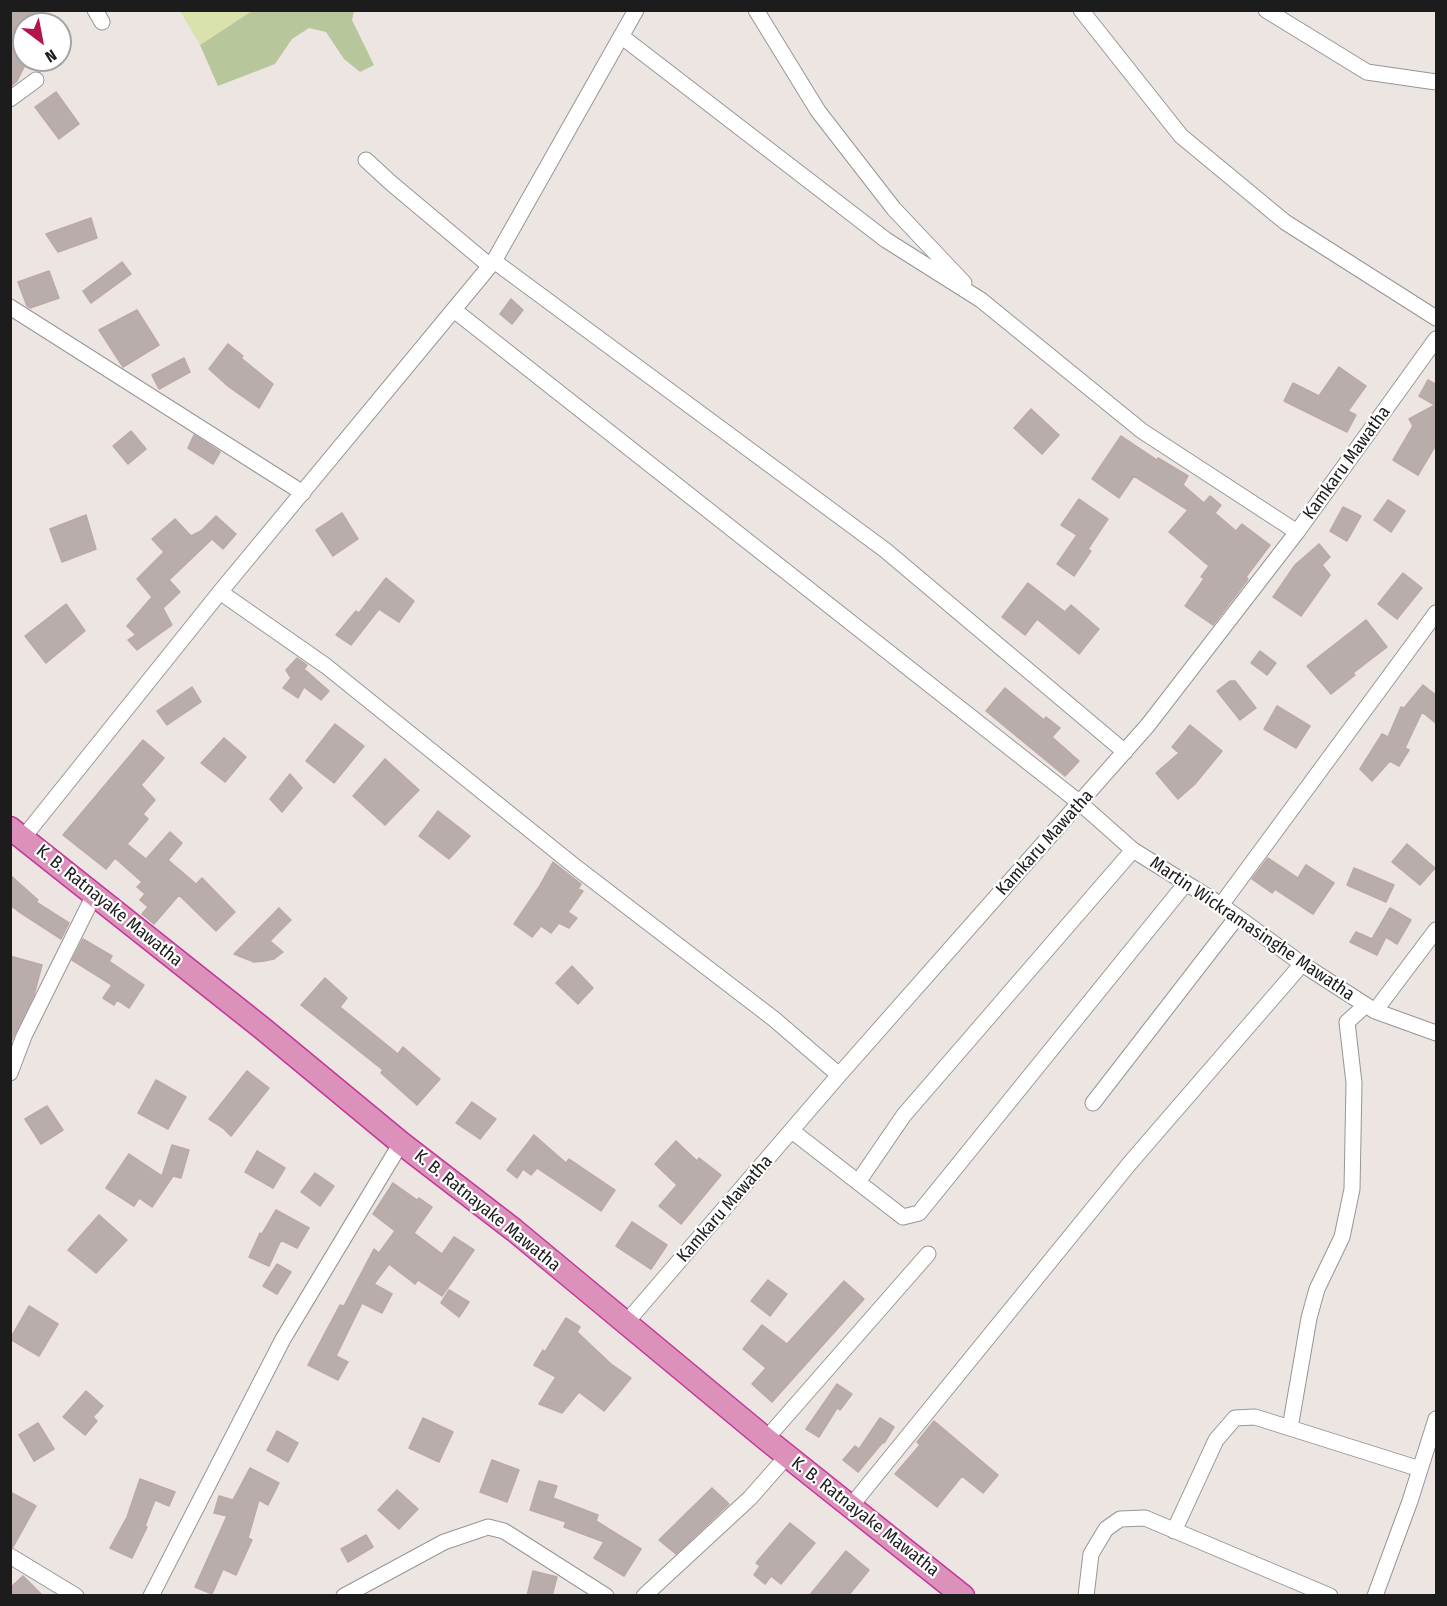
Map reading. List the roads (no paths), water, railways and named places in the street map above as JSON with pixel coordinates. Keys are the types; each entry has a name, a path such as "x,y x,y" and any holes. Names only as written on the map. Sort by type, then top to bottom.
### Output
{"highway":[{"name":"K. B. Ratnayake Mawatha","path":"17,833 401,1143 514,1230 766,1439 963,1596"}],"street":[{"path":"17,833 492,264 636,10"},
{"path":"756,10 818,111 894,209 981,300"},
{"path":"1081,10 1181,136 1285,222 1437,318"},
{"path":"1266,10 1366,72 1437,82"},
{"path":"621,36 886,240 981,300 1142,431 1298,532"},
{"path":"10,99 36,80"},
{"path":"366,160 391,183 492,264 885,550 1125,752"},
{"path":"10,307 303,493"},
{"name":"Martin Wickramasinghe Mawatha","path":"454,310 1080,803 1133,849 1221,905 1302,964 1371,1008 1437,1033"},
{"name":"Kamkaru Mawatha","path":"625,1324 839,1075 1125,752 1298,532 1437,339"},
{"path":"220,592 326,666 577,868 774,1019 839,1075"},
{"path":"1221,905 1437,613"},
{"path":"858,1182 904,1115 1133,849"},
{"path":"792,1131 903,1217 919,1213 1186,883"},
{"path":"10,1073 24,1036 94,895"},
{"path":"1093,1103 1237,917"},
{"path":"1290,1428 1309,1318 1317,1289 1342,1237 1352,1189 1354,1083 1347,1022 1371,1008 1437,930"},
{"path":"851,1506 1130,1163 1302,964"},
{"path":"151,1596 283,1339 401,1143"},
{"path":"766,1439 928,1254"},
{"path":"1174,1531 1216,1440 1235,1418 1255,1417 1420,1469"},
{"path":"1375,1596 1420,1469 1433,1444 1437,1419"},
{"path":"644,1596 750,1498 787,1456"},
{"path":"1086,1596 1091,1554 1106,1529 1120,1519 1145,1518 1330,1596"},
{"path":"344,1596 444,1542 488,1527 504,1531 606,1596"},
{"path":"10,1556 76,1596"}]}
